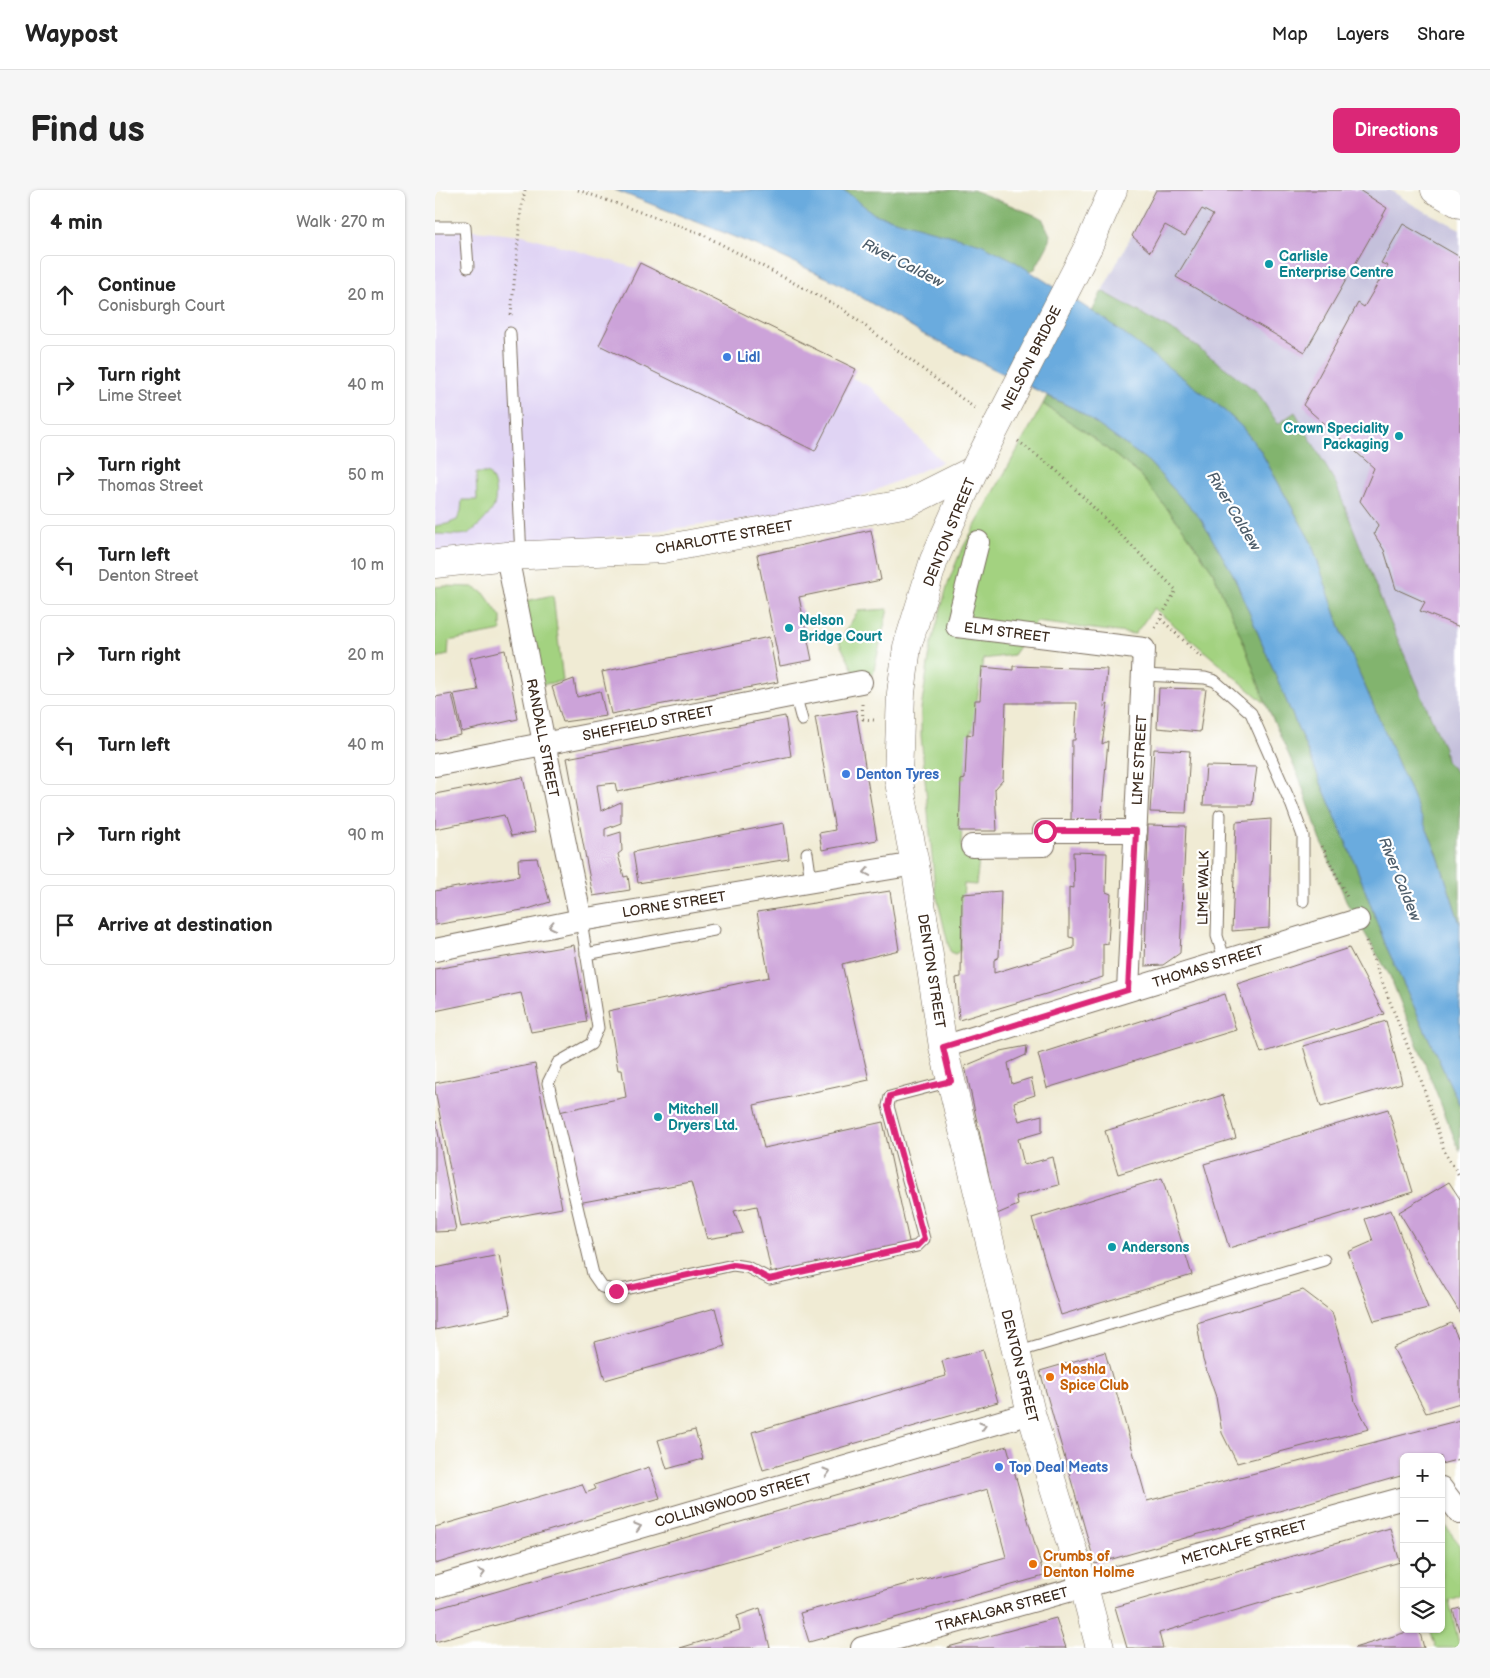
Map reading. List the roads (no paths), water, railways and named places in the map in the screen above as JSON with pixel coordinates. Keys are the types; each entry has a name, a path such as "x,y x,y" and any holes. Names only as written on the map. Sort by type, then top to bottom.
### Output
{"street":[{"name":"NELSON BRIDGE","path":"974,470 1088,247 1113,190"},
{"path":"1435,190 1460,204"},
{"name":"CHARLOTTE STREET","path":"435,564 514,556 663,549 908,503 974,470"},
{"name":"DENTON STREET","path":"974,470 934,560 907,647 901,693 898,777 915,864 943,1047 1031,1413 1084,1587 1100,1648"},
{"name":"ELM STREET","path":"978,542 957,626 1144,649"},
{"name":"RANDALL STREET","path":"514,556 543,743 581,920"},
{"name":"LIME STREET","path":"1128,990 1144,649"},
{"name":"SHEFFIELD STREET","path":"435,765 861,682"},
{"path":"972,846 1045,845 1045,831 1136,831"},
{"name":"LORNE STREET","path":"435,950 581,920 915,864"},
{"name":"THOMAS STREET","path":"943,1047 1357,920"},
{"name":"COLLINGWOOD STREET","path":"435,1587 1031,1413"},
{"path":"1445,1487 1460,1483"},
{"path":"1445,1493 1460,1513"},
{"name":"METCALFE STREET","path":"1084,1587 1400,1499"},
{"name":"TRAFALGAR STREET","path":"863,1648 1084,1587"}],"lane":[{"path":"435,227 465,227 468,267"},
{"path":"510,333 514,556"},
{"path":"1143,675 1205,678 1215,681 1251,713 1285,788 1303,836 1303,901"},
{"path":"795,694 802,720"},
{"name":"LIME WALK","path":"1220,814 1217,936 1225,961"},
{"path":"807,853 811,881"},
{"path":"581,920 598,1028 591,1044 558,1063 548,1083 593,1274 601,1287 616,1291 733,1265 747,1267 769,1279 917,1246 924,1239 888,1106 890,1096 951,1081"},
{"path":"586,954 714,930"},
{"path":"1016,1352 1324,1260"}],"water":[{"name":"River Caldew","path":"615,190 841,190 848,193 874,214 981,244 1011,259 1104,319 1216,403 1241,426 1260,450 1311,542 1342,633 1437,853 1460,924 1460,1106 1386,946 1356,866 1233,574 1200,518 1148,461 1077,410 921,333 834,281 756,245"}],"place":[{"name":"Carlisle Enterprise Centre","path":"1269,264"},
{"name":"Lidl","path":"727,357"},
{"name":"Crown Speciality Packaging","path":"1399,436"},
{"name":"Nelson Bridge Court","path":"789,628"},
{"name":"Denton Tyres","path":"846,774"},
{"name":"Mitchell Dryers Ltd.","path":"658,1117"},
{"name":"Andersons","path":"1112,1247"},
{"name":"Moshla Spice Club","path":"1050,1377"},
{"name":"Top Deal Meats","path":"999,1467"},
{"name":"Crumbs of Denton Holme","path":"1033,1564"}]}
